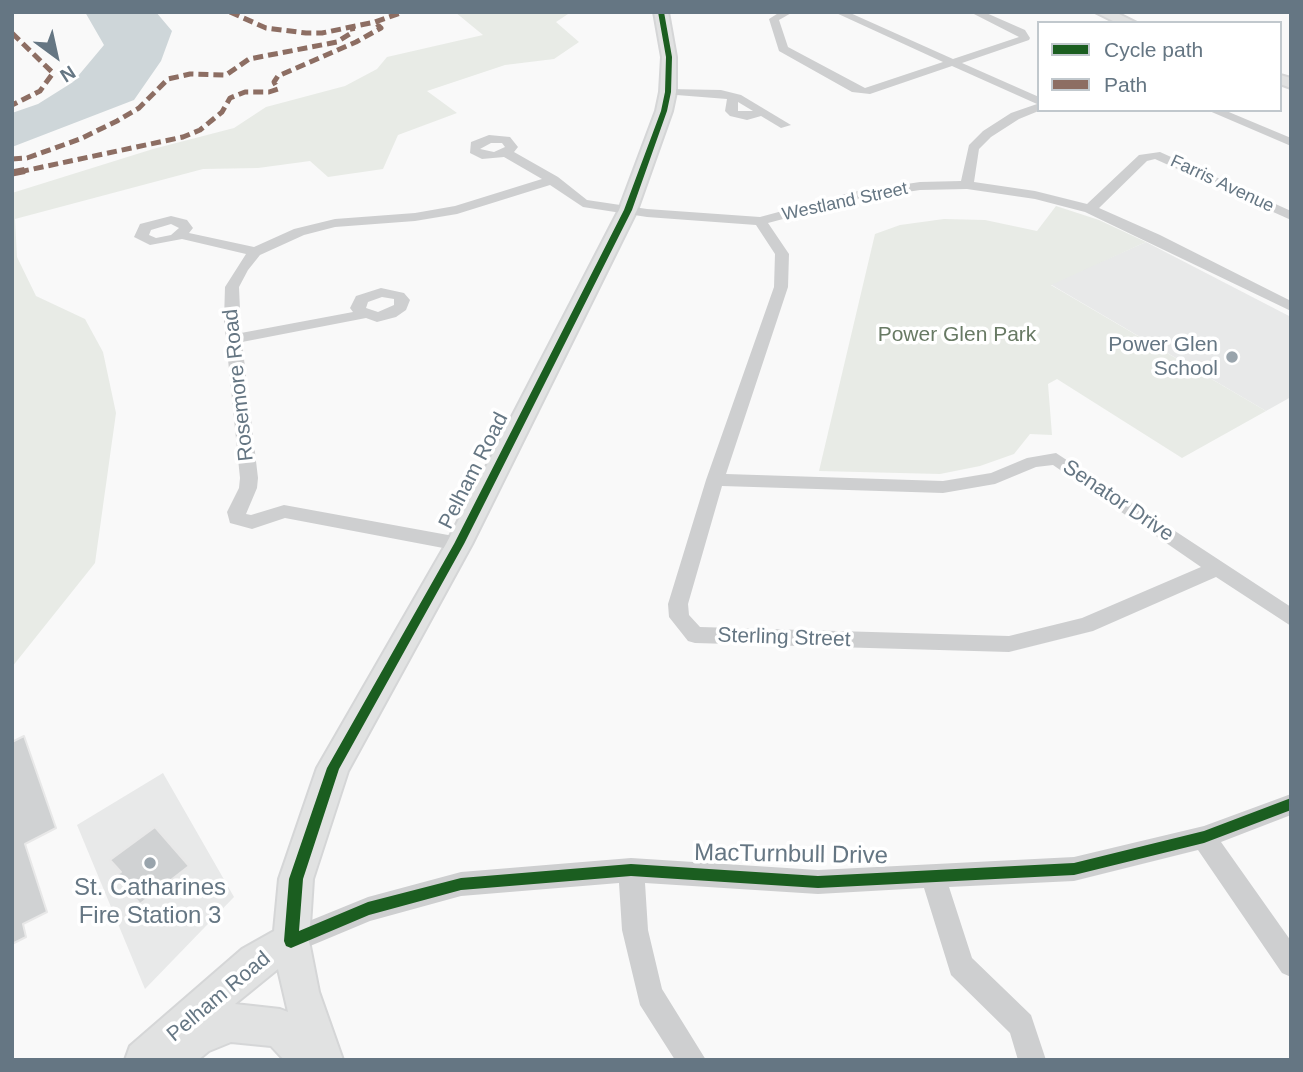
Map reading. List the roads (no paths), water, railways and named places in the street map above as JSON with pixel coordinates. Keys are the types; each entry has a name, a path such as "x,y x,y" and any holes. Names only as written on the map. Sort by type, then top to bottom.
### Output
{"main road":[{"name":"Pelham Road","path":"144,1060 255,962 290,941 296,879 333,768 459,544 628,210 664,111 668,92 669,57 661,12"},
{"path":"1102,12 1125,21"},
{"path":"290,941 300,992 324,1060"},
{"path":"167,1060 196,1037 231,1023 280,1028 311,1060"}],"street":[{"path":"788,12 774,19 783,48 856,90 874,91 881,86 1025,38 1021,32 975,12"},
{"path":"839,12 1037,100"},
{"path":"668,92 721,93 737,97 785,125"},
{"path":"967,185 973,148 987,134 1015,116 1037,108"},
{"path":"1218,112 1291,142"},
{"name":"Westland Street","path":"506,153 553,180 583,203 628,210 760,221 887,190 967,185 1035,195 1090,209 1155,238 1291,307"},
{"name":"Farris Avenue","path":"1090,209 1143,158 1156,155 1291,216"},
{"path":"181,235 255,252 320,226 457,210 553,180"},
{"name":"Sterling Street","path":"760,221 782,254 781,287 715,480 678,604 679,617 695,635 1009,644 1086,625 1218,568"},
{"name":"Rosemore Road","path":"255,252 241,269 232,287 231,300 249,478 248,488 236,512 238,520 252,522 284,511 459,544"},
{"path":"234,339 364,314"},
{"name":"Senator Drive","path":"715,480 943,487 995,478 1033,462 1056,460 1291,618"},
{"name":"MacTurnbull Drive","path":"290,941 368,909 461,884 631,870 818,882 1074,869 1204,837 1291,804"},
{"path":"1204,837 1291,964"},
{"path":"631,870 635,930 650,995 692,1060"},
{"path":"933,878 961,966 1021,1025 1032,1060"}],"place":[{"name":"Power Glen School","path":"1232,357"},
{"name":"St. Catharines Fire Station 3","path":"150,863"}],"park label":[{"name":"Power Glen Park","path":"957,335"}]}
